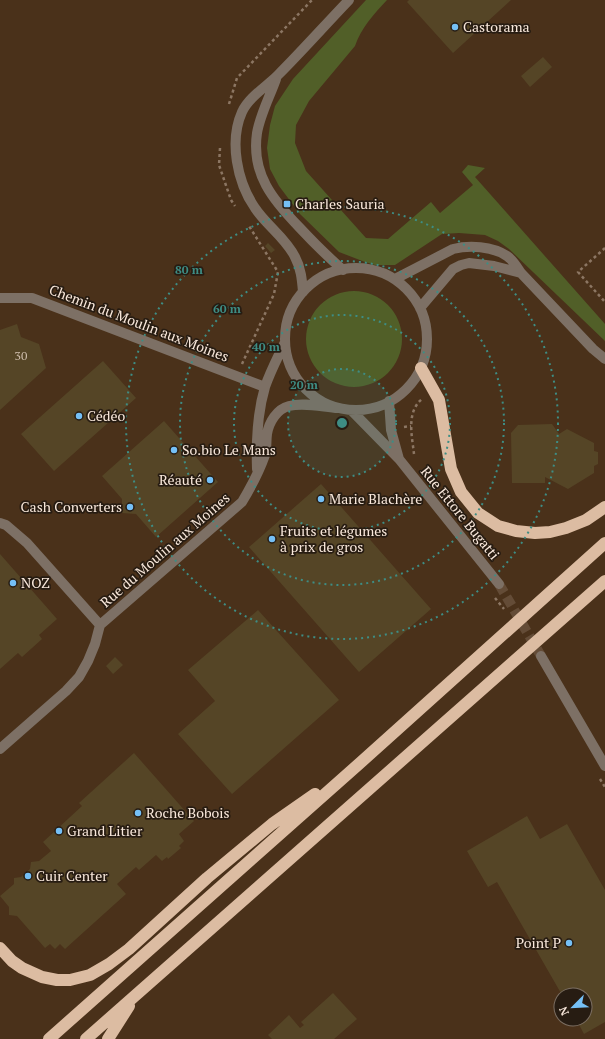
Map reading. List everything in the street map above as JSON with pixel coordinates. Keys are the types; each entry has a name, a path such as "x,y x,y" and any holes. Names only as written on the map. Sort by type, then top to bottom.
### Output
{"highway":[{"path":"421,368 439,400 451,469 461,492 478,513 498,526 534,533 550,532 566,528 586,520 605,508"},
{"path":"49,1039 605,543"},
{"path":"86,1039 605,581"},
{"path":"0,948 12,961 22,968 42,977 57,980 70,980 90,975 110,964 129,949 207,878 272,824 360,763"},
{"path":"108,1039 137,994"}],"street":[{"path":"303,292 302,279 295,257 289,247 260,216 250,199 242,180 236,153 238,123 242,112 248,103 277,76 348,0"},
{"path":"277,76 259,125 257,135 257,154 262,177 267,188 284,211 321,251 343,270"},
{"path":"394,279 444,253 462,247 481,248 501,252 514,263 521,273 605,359"},
{"path":"420,308 452,269 461,265 469,263 494,266 521,273"},
{"path":"349,268 373,270 394,279 409,292 420,308 426,328 426,348 421,368 411,384 398,397 382,406 363,410 338,408 317,399 301,384 289,364 285,342 287,321 295,302 308,286 326,274 349,268"},
{"name":"Chemin du Moulin aux Moines","path":"0,298 32,298 265,387"},
{"name":"Rue du Moulin aux Moines","path":"257,473 256,440 259,415 265,387 285,342"},
{"name":"Rue Ettore Bugatti","path":"389,402 391,430 399,459"},
{"name":"Rue du Moulin aux Moines","path":"0,749 66,691 79,677 95,644 100,625 242,502 252,486 265,453 268,428 281,409 299,405 338,408"},
{"name":"Rue Ettore Bugatti","path":"351,410 399,459 499,584"},
{"name":"Rue du Moulin aux Moines","path":"0,523 6,525 27,543 100,625"},
{"path":"540,656 605,766"}],"path":[{"path":"605,248 578,272 605,302"},
{"path":"411,426 412,411 417,403 433,390"}],"green space":[{"path":"366,0 387,0 364,27 355,46 309,101 296,125 295,143 306,171 366,238 388,239 431,202 440,213 473,185 462,172 468,165 485,168 475,177 605,324 605,341 509,249 498,241 485,235 459,233 442,234 395,265 375,265 339,252 300,214 279,186 270,169 267,148 270,125 275,106 293,79"},
{"path":"354,291 372,295 388,305 398,321 402,339 398,357 388,373 372,383 354,387 336,383 320,373 310,357 306,339 310,321 320,305 336,295"}],"building":[{"name":"Castorama","path":"409,0 511,0 453,53 407,2"},
{"path":"543,57 552,67 530,87 521,76"},
{"path":"268,243 275,250 271,253 265,246"},
{"path":"17,324 21,337 39,344 46,368 0,410 0,330"},
{"name":"Cédéo","path":"103,361 136,398 54,471 21,434"},
{"path":"164,421 218,482 156,537 136,514 122,513 122,499 102,476"},
{"path":"552,424 559,434 567,429 594,443 594,451 598,452 598,464 594,466 594,473 568,489 545,477 545,483 512,483 511,433 518,425"},
{"path":"321,484 431,609 359,672 249,547"},
{"name":"NOZ","path":"0,554 57,619 39,635 42,639 22,657 18,653 0,669"},
{"path":"258,610 339,700 232,794 178,734 215,701 188,670"},
{"path":"115,657 123,665 113,674 106,666"},
{"path":"134,753 194,821 179,834 184,841 179,846 181,848 168,859 167,857 162,861 156,855 139,870 136,867 117,884 126,894 65,949 60,944 55,949 50,944 45,948 17,916 9,915 9,907 0,896 14,884 14,878 21,877 30,869 31,862 39,861 51,851 43,842 82,806 79,803"},
{"name":"Point P","path":"527,816 540,839 567,824 605,890 605,1022 584,1034 580,1027 593,1027 593,987 557,987 497,882 488,887 467,851"},
{"path":"333,993 357,1019 334,1039 272,1039 268,1035 289,1015 300,1028 304,1025 301,1022"}],"tunnel":[{"path":"499,584 541,656"}],"place":[{"name":"Castorama","path":"455,27"},
{"name":"Charles Sauria","path":"287,204"},
{"name":"Cédéo","path":"79,416"},
{"name":"So.bio Le Mans","path":"174,450"},
{"name":"Réauté","path":"210,480"},
{"name":"Marie Blachère","path":"321,499"},
{"name":"Cash Converters","path":"130,507"},
{"name":"Fruits et légumes à prix de gros","path":"272,539"},
{"name":"NOZ","path":"13,583"},
{"name":"Roche Bobois","path":"138,813"},
{"name":"Grand Litier","path":"59,831"},
{"name":"Cuir Center","path":"28,876"},
{"name":"Point P","path":"569,943"}]}
